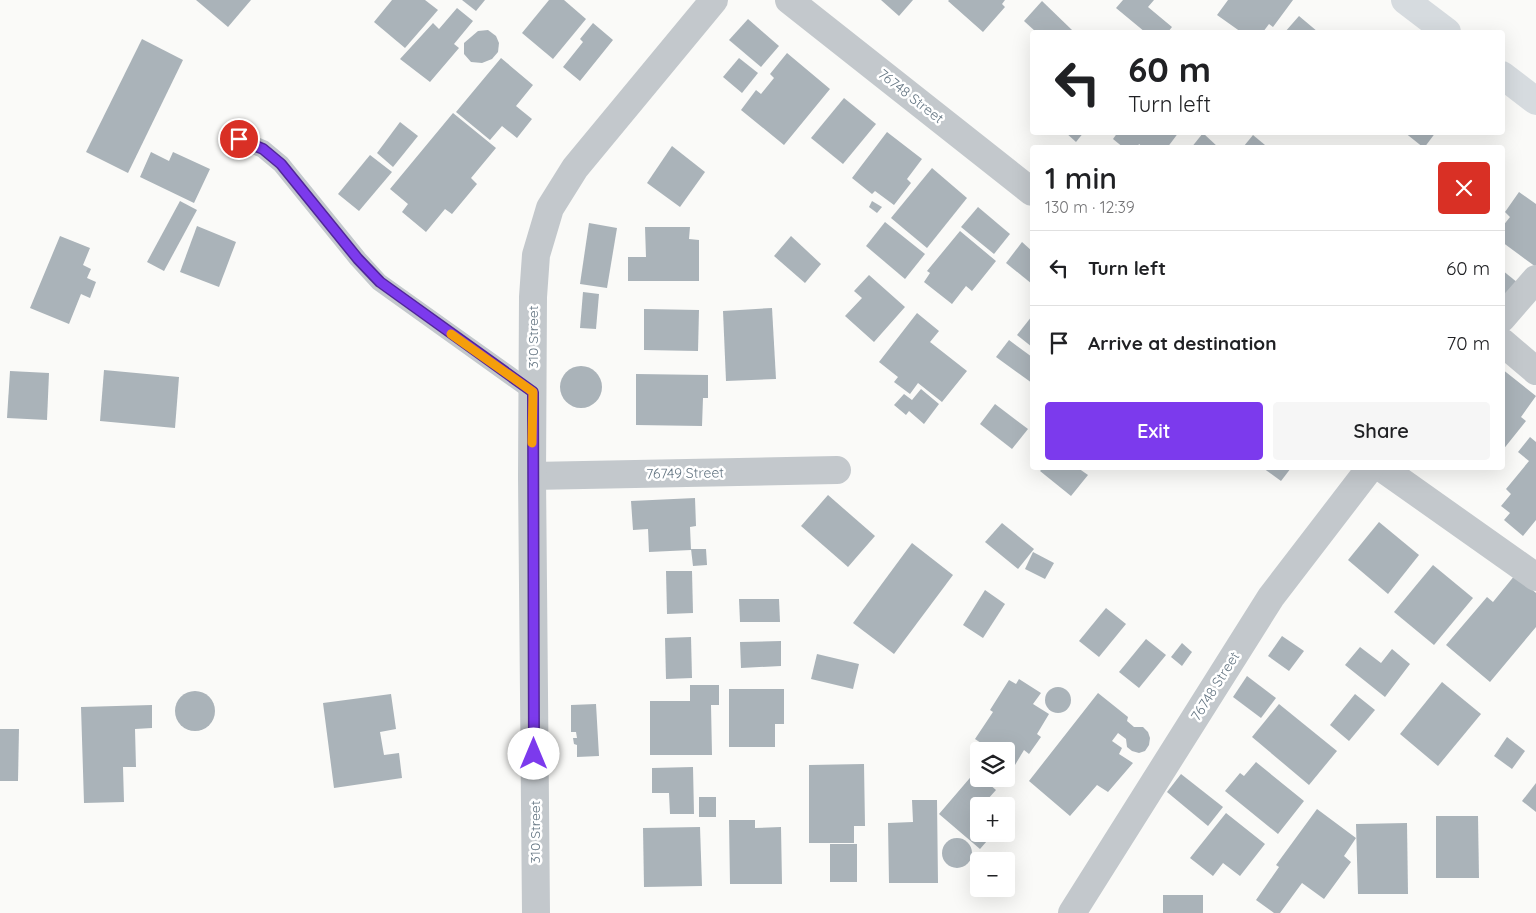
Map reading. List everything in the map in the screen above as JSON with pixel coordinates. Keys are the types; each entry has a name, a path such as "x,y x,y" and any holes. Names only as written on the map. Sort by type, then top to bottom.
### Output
{"street":[{"name":"310 Street","path":"536,913 532,476 533,297 536,255 550,208 575,168 714,0"},
{"name":"76748 Street","path":"789,0 1030,190"},
{"path":"1405,0 1444,30"},
{"path":"1505,77 1536,100"},
{"path":"1505,315 1536,279"},
{"path":"1505,345 1536,371"},
{"name":"76749 Street","path":"532,476 837,470"},
{"name":"76748 Street","path":"1072,913 1271,597 1368,470"},
{"path":"1385,470 1536,577"}],"lane":[{"path":"239,139 263,149 281,164 358,259 380,282 533,392"}],"building":[{"path":"196,0 251,0 228,27"},
{"path":"392,0 425,0 438,10 405,48 374,22"},
{"path":"462,0 485,0 476,11"},
{"path":"549,0 564,0 586,19 553,59 522,33"},
{"path":"881,0 913,0 899,16"},
{"path":"949,0 1005,0 1002,4 1005,7 983,32"},
{"path":"1123,0 1154,0 1148,7 1172,27 1170,30 1143,30 1116,8"},
{"path":"1228,0 1293,0 1273,27 1269,24 1264,30 1238,30 1217,15"},
{"path":"1042,1 1072,30 1034,30 1024,21"},
{"path":"457,8 473,21 454,44 459,48 430,82 400,59 433,23 439,29"},
{"path":"1299,16 1316,30 1287,30"},
{"path":"748,19 779,46 761,67 729,40"},
{"path":"593,23 613,40 580,81 563,67 583,42 580,39"},
{"path":"488,30 496,36 499,43 498,52 492,59 482,63 471,62 464,54 464,43 478,31"},
{"path":"142,39 183,60 128,173 86,152"},
{"path":"787,53 830,89 784,145 741,110 756,90 761,94 774,78 770,74"},
{"path":"501,58 533,85 516,106 532,119 517,138 502,126 490,140 456,112"},
{"path":"739,58 758,73 742,93 723,77"},
{"path":"844,98 876,124 843,164 811,138"},
{"path":"453,113 496,148 471,178 477,184 452,214 445,209 426,232 402,212 408,204 390,189"},
{"path":"400,122 418,136 393,167 377,153"},
{"path":"887,132 922,159 907,179 911,183 894,205 875,191 872,194 852,178"},
{"path":"1068,135 1082,135 1076,142"},
{"path":"1116,135 1177,135 1169,145 1120,145 1113,139"},
{"path":"1201,135 1205,135 1216,145 1193,145"},
{"path":"1253,135 1265,145 1245,145"},
{"path":"1408,135 1434,135 1426,145 1420,145"},
{"path":"672,146 705,172 680,207 647,183"},
{"path":"151,152 169,161 173,152 210,169 194,203 140,177"},
{"path":"370,155 392,172 359,211 338,194"},
{"path":"932,168 967,198 927,248 891,218"},
{"path":"1519,192 1536,204 1536,267 1505,244 1505,223 1510,217 1505,212"},
{"path":"180,201 197,210 164,271 147,262"},
{"path":"872,201 882,207 877,213 869,207"},
{"path":"978,207 1010,234 994,254 961,227"},
{"path":"885,222 925,254 905,279 866,246"},
{"path":"589,223 617,228 607,288 580,284"},
{"path":"197,226 236,242 219,287 180,272"},
{"path":"645,227 690,227 689,239 699,240 699,281 628,281 628,257 646,257"},
{"path":"960,231 996,261 972,291 966,286 952,304 924,282 930,273 927,271"},
{"path":"60,236 90,248 83,265 91,269 87,278 96,282 90,298 81,294 69,324 30,308"},
{"path":"791,236 821,264 805,283 774,256"},
{"path":"1022,242 1030,249 1030,282 1006,263"},
{"path":"1505,272 1518,283 1505,298"},
{"path":"869,275 905,307 874,342 845,316 862,298 854,291"},
{"path":"583,292 599,294 596,329 580,328"},
{"path":"772,308 776,379 726,381 723,311"},
{"path":"644,309 699,310 698,351 644,350"},
{"path":"917,313 939,331 930,342 967,371 942,402 918,383 910,394 894,382 898,377 879,362"},
{"path":"1030,319 1030,345 1017,335"},
{"path":"1009,340 1030,356 1030,382 996,357"},
{"path":"581,366 596,372 602,387 596,402 581,408 566,402 560,387 566,372"},
{"path":"104,370 179,377 175,428 100,421"},
{"path":"10,371 49,373 47,420 7,418"},
{"path":"1505,371 1536,396 1521,417 1526,421 1505,447"},
{"path":"636,374 708,375 708,398 703,398 702,426 636,425"},
{"path":"921,389 939,404 924,424 909,411 906,415 894,405 904,394 912,400"},
{"path":"995,404 1028,429 1012,449 980,424"},
{"path":"1530,437 1536,442 1536,520 1523,536 1504,520 1510,513 1501,506 1511,494 1506,489 1529,461 1518,452"},
{"path":"1081,470 1088,475 1071,496 1040,471"},
{"path":"1266,470 1289,470 1281,481"},
{"path":"828,495 875,536 848,567 801,526"},
{"path":"695,498 696,526 690,527 691,550 649,552 648,529 633,530 631,501"},
{"path":"1379,522 1419,555 1388,594 1348,560"},
{"path":"1002,523 1034,549 1018,569 985,542"},
{"path":"912,543 953,575 894,654 853,623"},
{"path":"691,549 706,549 707,565 693,566"},
{"path":"1033,552 1054,563 1045,579 1025,569"},
{"path":"1433,565 1473,598 1434,645 1394,612"},
{"path":"666,571 692,571 693,613 667,614"},
{"path":"1515,575 1536,593 1536,627 1490,682 1446,645 1487,597 1493,602"},
{"path":"985,590 1005,604 983,638 963,625"},
{"path":"739,599 779,599 780,622 740,622"},
{"path":"1106,608 1126,624 1099,657 1079,641"},
{"path":"1282,636 1304,651 1289,671 1268,656"},
{"path":"691,637 692,678 666,679 665,638"},
{"path":"1146,639 1166,655 1139,688 1119,672"},
{"path":"781,641 781,666 741,668 740,642"},
{"path":"1182,643 1192,652 1182,666 1171,657"},
{"path":"1360,647 1381,663 1392,649 1410,664 1385,697 1345,665"},
{"path":"817,654 859,664 853,689 811,679"},
{"path":"1247,676 1276,698 1261,718 1233,697"},
{"path":"1019,679 1041,693 1033,704 1049,714 1037,734 1041,737 1029,754 1024,750 1015,765 1015,742 980,742 975,739 993,712 990,710 1009,680 1016,684"},
{"path":"1442,682 1481,714 1438,766 1400,734"},
{"path":"690,685 719,685 719,705 711,705 712,755 650,755 650,701 690,701"},
{"path":"1058,687 1067,691 1071,700 1067,709 1058,713 1049,709 1045,700 1049,691"},
{"path":"729,689 784,689 784,724 775,724 775,747 729,747"},
{"path":"199,691 206,694 212,700 215,711 214,719 206,728 199,731 191,731 184,728 176,719 175,707 178,700 187,692"},
{"path":"1098,693 1128,717 1127,721 1134,727 1143,727 1148,732 1150,738 1149,745 1145,751 1139,753 1132,751 1127,747 1126,739 1118,733 1112,741 1122,748 1119,754 1133,763 1108,792 1097,785 1070,816 1029,781"},
{"path":"391,694 396,729 380,732 384,755 399,753 402,778 334,788 323,703"},
{"path":"1355,694 1375,710 1349,741 1330,725"},
{"path":"596,704 599,756 577,757 577,745 574,744 573,738 577,738 576,732 571,732 571,705"},
{"path":"1279,704 1337,751 1309,785 1252,737"},
{"path":"152,705 152,728 135,729 136,767 123,767 124,802 84,803 81,707"},
{"path":"0,729 19,729 18,781 0,781"},
{"path":"1507,737 1525,751 1512,769 1494,756"},
{"path":"1256,762 1304,801 1278,834 1225,791 1240,773 1244,776"},
{"path":"864,764 865,826 854,826 854,843 809,843 809,765"},
{"path":"693,767 694,814 670,814 669,793 652,793 652,768"},
{"path":"1181,774 1223,807 1208,826 1167,792"},
{"path":"970,778 970,787 992,787 996,790 990,797 970,797 970,840 939,814"},
{"path":"1536,783 1536,812 1522,801"},
{"path":"699,797 716,797 716,817 699,817"},
{"path":"912,800 937,800 938,883 889,883 888,823 913,822"},
{"path":"1317,809 1356,838 1344,856 1351,862 1324,899 1302,883 1280,913 1274,913 1256,900 1279,867 1276,865"},
{"path":"1226,813 1265,844 1240,876 1223,863 1213,876 1190,858"},
{"path":"1436,816 1478,816 1479,878 1436,878"},
{"path":"729,820 755,820 755,828 781,827 782,884 730,884"},
{"path":"1407,823 1408,894 1358,894 1356,824"},
{"path":"700,827 702,886 644,887 643,828"},
{"path":"951,839 963,839 971,847 970,861 963,867 951,867 943,859 943,847"},
{"path":"972,842 986,842 980,849"},
{"path":"830,844 857,844 857,882 830,882"},
{"path":"1163,895 1203,895 1203,913 1163,913"}],"slow traffic":[{"path":"451,334 533,392 532,443"}],"route":[{"path":"239,139 263,149 281,164 358,259 380,282 533,392 534,754"}]}
